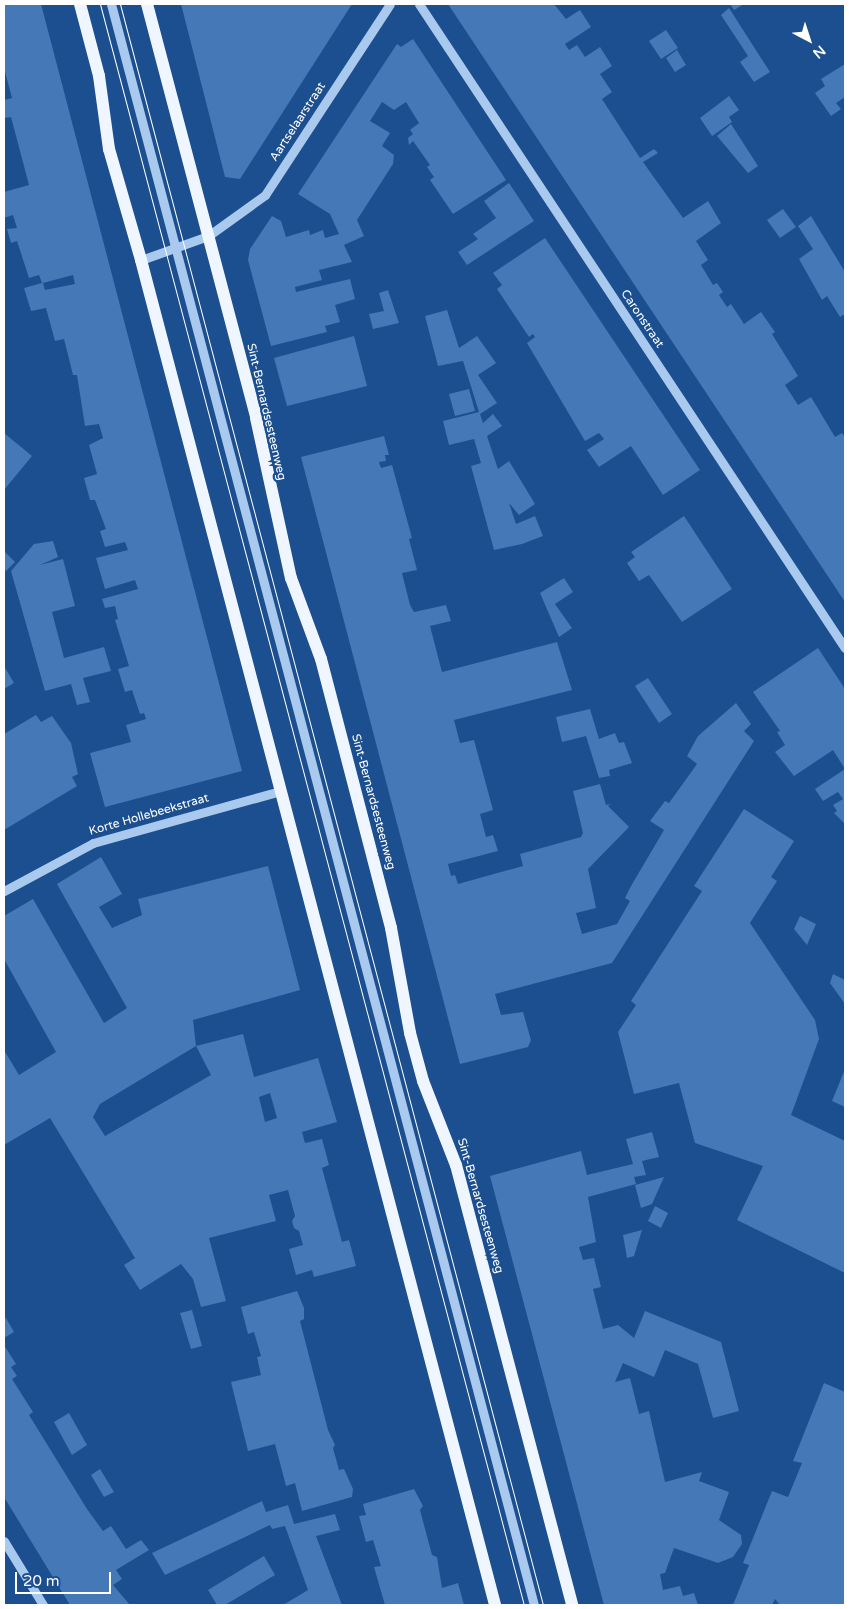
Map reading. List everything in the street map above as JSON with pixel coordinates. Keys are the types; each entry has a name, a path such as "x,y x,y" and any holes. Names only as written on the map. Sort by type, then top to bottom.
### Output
{"main road":[{"path":"80,4 99,76 109,150 141,260 494,1605"},
{"name":"Sint-Bernardsesteenweg","path":"147,4 256,418 291,578 321,659 391,928 413,1043 423,1081 456,1165 572,1605"}],"street":[{"path":"111,4 534,1605"},
{"name":"Aartselaarstraat","path":"141,260 208,236 265,195 390,4"},
{"name":"Caronstraat","path":"419,4 845,648"},
{"name":"Korte Hollebeekstraat","path":"4,891 93,843 281,791"},
{"path":"4,1541 43,1605"}],"building":[{"path":"4,4 41,4 242,771 105,807 90,753 131,742 126,725 146,719 144,713 140,714 132,690 125,692 118,669 129,666 115,620 118,619 115,606 105,608 102,599 138,589 135,580 105,589 96,558 128,550 125,542 105,547 100,531 106,529 95,500 90,500 84,478 97,474 89,445 103,438 99,424 85,426 77,375 73,375 64,339 55,341 46,308 31,311 24,288 42,283 39,275 29,278 17,241 11,243 7,229 17,228 13,215 4,218 4,192 29,185 11,117 5,118 4,100 12,98 4,68","holes":["73,275 75,284 45,290 43,283"]},
{"path":"181,4 352,4 240,179 225,177"},
{"path":"448,4 554,4 566,19 580,10 591,27 565,44 569,50 577,45 585,57 600,47 612,66 600,74 612,92 602,99 640,158 654,149 658,153 643,162 683,218 708,201 721,223 696,241 708,260 701,265 713,285 717,283 723,292 719,295 727,307 731,304 744,324 761,312 775,332 772,334 798,376 785,385 798,405 811,397 835,437 842,433 845,437 845,602"},
{"path":"730,4 744,4 734,10"},
{"path":"729,8 770,72 754,82 740,62 748,56 721,15"},
{"path":"666,30 678,48 661,59 649,41"},
{"path":"413,39 506,180 453,214 430,180 434,177 427,167 430,165 413,141 409,145 408,138 413,134 410,130 419,123 406,102 394,110 382,102 370,121 390,133 382,146 394,155 393,164 357,220 364,236 344,245 352,262 319,270 322,280 295,287 296,292 350,279 355,299 335,305 340,322 325,326 327,332 271,346 248,260 250,249 272,216 281,221 286,237 309,230 310,235 323,230 325,238 339,234 330,214 298,194 397,44 401,47"},
{"path":"677,50 686,65 675,72 666,58"},
{"path":"845,64 845,97 836,103 841,109 831,116 815,93 825,86 821,79"},
{"path":"729,96 739,110 729,117 732,122 712,136 700,118"},
{"path":"731,124 758,166 748,173 717,136"},
{"path":"509,183 534,221 467,265 458,252 478,239 473,234 496,218 484,201"},
{"path":"783,209 796,227 780,238 767,220"},
{"path":"811,216 845,272 845,314 840,317 827,296 822,300 799,259 813,249 798,226"},
{"path":"545,238 700,470 663,495 631,446 599,467 587,450 604,439 599,433 585,441 527,343 535,337 533,334 529,337 497,289 502,285 493,273"},
{"path":"388,290 399,323 373,329 369,314 384,311 379,293"},
{"path":"447,310 459,348 477,336 496,363 478,375 497,403 480,414 483,423 493,414 502,426 487,436 498,469 509,461 535,504 519,515 509,503 516,524 535,516 543,536 522,544 494,550 471,466 481,463 474,439 449,445 443,421 479,412 463,361 438,366 425,316"},
{"path":"354,336 367,386 287,406 274,358"},
{"path":"469,389 475,411 455,416 449,394"},
{"path":"4,433 32,456 4,490"},
{"path":"384,436 389,455 385,455 386,461 379,462 381,468 392,465 412,538 409,539 417,570 402,573 410,605 414,612 446,605 451,621 430,626 442,672 557,642 572,690 454,720 460,743 474,740 493,810 480,814 486,837 493,835 498,851 448,864 451,876 455,875 458,884 523,866 520,854 581,837 583,833 573,791 600,784 606,805 611,804 608,806 629,827 588,869 596,908 576,913 582,934 617,924 630,901 625,898 631,886 664,830 650,821 665,801 669,803 697,764 687,756 698,736 736,703 751,724 744,731 754,741 612,963 495,994 501,1015 523,1012 531,1040 528,1047 460,1064 301,457"},
{"path":"684,516 732,589 682,622 649,575 639,581 627,563 635,557 631,552"},
{"path":"53,541 58,557 40,565 63,559 75,606 52,612 64,658 104,647 111,671 83,678 90,702 77,705 71,684 45,691 11,571 34,544"},
{"path":"4,551 15,562 6,571 4,569"},
{"path":"564,578 573,592 555,604 572,628 559,637 540,593"},
{"path":"818,648 845,689 845,769 833,750 794,776 775,752 785,745 777,732 780,731 753,692"},
{"path":"4,666 14,683 4,689"},
{"path":"648,678 672,714 659,723 635,686"},
{"path":"590,709 599,739 615,733 619,743 624,742 632,763 609,770 610,776 599,778 586,736 562,742 556,717"},
{"path":"36,715 41,722 52,716 71,743 78,774 72,777 77,786 4,830 4,734"},
{"path":"845,769 845,824 834,813 837,811 833,805 843,799 838,792 823,801 815,789"},
{"path":"744,809 794,841 771,877 777,881 750,923 815,1020 819,1039 791,1115 845,1141 845,1273 737,1220 763,1166 695,1143 679,1083 634,1094 618,1032 636,1005 631,1001 702,891 694,886"},
{"path":"101,857 122,894 99,907 112,928 142,915 138,899 268,866 300,990 193,1020 196,1046 243,1034 254,1077 318,1058 337,1122 302,1132 305,1143 322,1139 329,1165 322,1168 342,1242 349,1240 356,1266 314,1277 312,1270 296,1275 289,1249 303,1245 299,1231 294,1228 292,1221 295,1216 288,1190 269,1195 276,1221 209,1238 226,1301 201,1307 193,1279 181,1264 140,1290 124,1265 135,1258 50,1118 4,1145 4,1050 19,1075 56,1052 4,959 4,916 33,899 104,1023 127,1008 57,884","holes":["196,1046 211,1075 105,1136 93,1117 100,1104","270,1093 277,1118 265,1122 259,1097"]},
{"path":"800,916 816,924 807,945 794,929"},
{"path":"833,974 845,980 845,1004 830,983"},
{"path":"845,1069 845,1107 832,1101"},
{"path":"652,1132 659,1157 642,1161 646,1175 634,1177 636,1184 588,1197 596,1242 579,1247 583,1260 594,1258 601,1287 593,1289 603,1329 618,1325 634,1338 645,1311 721,1342 739,1411 713,1418 698,1364 665,1350 654,1377 623,1363 615,1382 630,1378 639,1414 649,1411 665,1482 702,1472 699,1481 729,1492 719,1520 741,1535 742,1544 733,1557 718,1563 674,1548 665,1573 660,1574 663,1590 680,1586 683,1596 694,1593 698,1605 604,1605 490,1176 581,1151 587,1175 633,1164 626,1139"},
{"path":"664,1177 652,1204 641,1208 635,1185"},
{"path":"655,1206 668,1213 661,1228 648,1221"},
{"path":"642,1230 634,1256 627,1258 623,1235"},
{"path":"297,1291 304,1308 304,1319 300,1321 328,1430 335,1445 333,1448 339,1470 344,1469 353,1489 352,1497 302,1511 295,1483 286,1486 275,1444 248,1451 231,1382 261,1375 257,1357 261,1356 254,1332 248,1334 241,1307"},
{"path":"192,1310 202,1346 191,1349 180,1313"},
{"path":"6,1318 14,1332 4,1338 4,1319"},
{"path":"4,1345 16,1364 11,1367 17,1376 12,1379 33,1412 29,1415 87,1509 103,1531 111,1526 126,1549 141,1540 149,1550 116,1570 122,1579 113,1585 130,1605 70,1605 4,1497"},
{"path":"824,1383 845,1392 845,1605 780,1605 775,1599 772,1605 733,1605 749,1565 743,1563 772,1491 788,1497 802,1463 793,1461"},
{"path":"69,1413 87,1445 72,1455 54,1422"},
{"path":"100,1469 114,1492 104,1497 91,1475"},
{"path":"414,1489 423,1506 420,1510 432,1555 437,1557 442,1588 458,1583 464,1605 385,1605 374,1567 381,1566 373,1540 366,1542 359,1516 366,1515 363,1504"},
{"path":"262,1501 266,1512 288,1505 294,1524 335,1514 340,1530 316,1536 342,1605 283,1605 308,1590 285,1526 272,1529 270,1525 165,1575 152,1553"},
{"path":"264,1556 275,1575 225,1605 217,1605 208,1590"}],"tram line":[{"path":"100,4 524,1605"},
{"path":"120,4 543,1605"}]}
